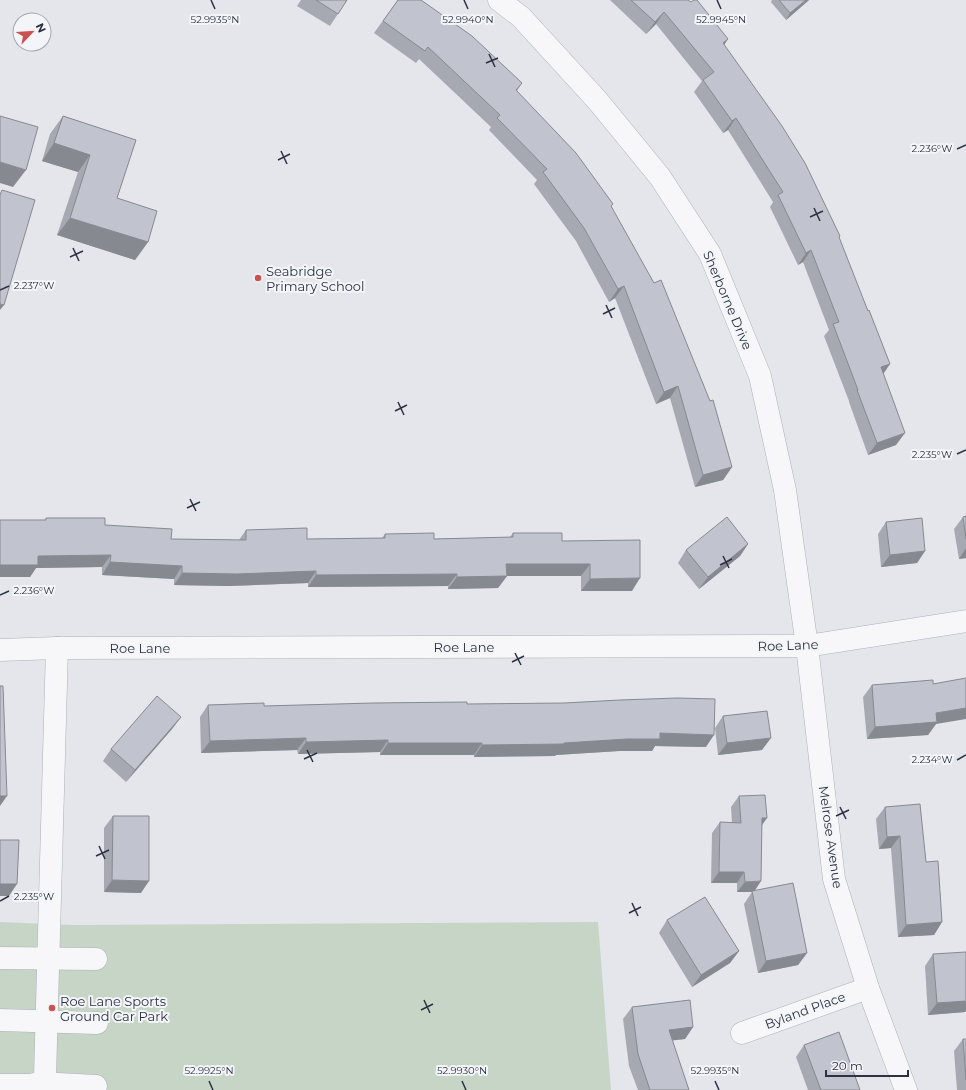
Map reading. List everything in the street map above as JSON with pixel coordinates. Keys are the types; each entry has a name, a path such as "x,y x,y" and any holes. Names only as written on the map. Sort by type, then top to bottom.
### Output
{"street":[{"name":"Sherborne Drive","path":"499,0 521,17 597,100 660,177 710,254 760,376 785,490 807,646"},
{"name":"Roe Lane","path":"0,650 57,648 807,646 966,622"},
{"name":"Melrose Avenue","path":"807,646 834,879 868,988 906,1090"},
{"path":"39,1083 45,1077 57,648"},
{"path":"0,958 96,959"},
{"name":"Byland Place","path":"742,1033 868,988"},
{"path":"0,1020 97,1023"},
{"path":"0,1085 30,1085 39,1083 96,1086"}],"green space":[{"path":"0,922 73,925 598,922 611,1090 0,1090"}],"building":[{"path":"316,0 347,0 338,14"},
{"path":"398,0 421,0 472,36 522,83 516,90 576,153 613,204 611,206 654,283 661,280 710,401 713,400 732,467 703,475 678,386 664,392 624,286 618,289 584,228 543,172 547,169 497,118 500,115 428,47 425,51 383,21"},
{"path":"631,0 688,0 691,2 697,0 728,39 723,43 782,126 805,163 840,236 839,237 890,364 881,367 905,433 877,443 833,324 839,322 811,250 806,253 778,195 783,192 736,118 732,121 703,80 714,72 664,12 655,22"},
{"path":"779,0 806,0 790,13"},
{"path":"0,116 38,127 26,170 0,162"},
{"path":"63,116 136,140 117,198 157,211 148,242 70,218 90,155 54,143"},
{"path":"2,190 35,200 4,305 0,304 0,195"},
{"path":"966,516 966,539 963,517"},
{"path":"727,517 748,544 708,577 686,550"},
{"path":"46,518 105,518 105,525 172,529 171,539 246,540 246,530 307,528 307,539 385,538 385,534 434,533 434,539 513,537 513,533 562,533 562,541 640,540 640,578 590,579 590,564 506,564 507,576 457,577 457,574 316,575 316,571 237,574 182,573 182,566 110,562 111,555 38,556 38,565 0,565 0,520 46,520"},
{"path":"922,518 925,551 890,555 886,522"},
{"path":"966,678 966,708 936,713 937,722 875,727 872,685 933,680 933,684"},
{"path":"0,686 3,686 7,796 0,796"},
{"path":"157,696 181,717 135,770 111,749"},
{"path":"677,698 715,699 714,735 660,733 660,739 627,739 564,744 482,745 482,743 388,743 388,740 306,742 306,738 210,741 208,705 264,703 264,706 467,702 467,704 564,703"},
{"path":"767,711 771,738 727,743 723,716"},
{"path":"765,795 767,818 762,818 761,881 745,882 744,872 719,872 720,822 741,823 739,796"},
{"path":"920,804 926,862 938,861 942,922 906,925 900,836 887,837 885,807"},
{"path":"113,816 149,816 149,881 112,880"},
{"path":"0,840 19,840 17,884 0,884"},
{"path":"793,883 807,953 766,961 752,891"},
{"path":"705,897 739,951 701,975 667,920"},
{"path":"966,952 966,1001 937,1003 933,954"},
{"path":"690,1000 693,1027 669,1030 689,1090 650,1090 638,1054 632,1007"},
{"path":"839,1032 860,1090 821,1090 804,1045"},
{"path":"963,1039 966,1039 966,1080"}],"place":[{"name":"Seabridge Primary School","path":"258,278"},
{"name":"Roe Lane Sports Ground Car Park","path":"52,1008"}]}
